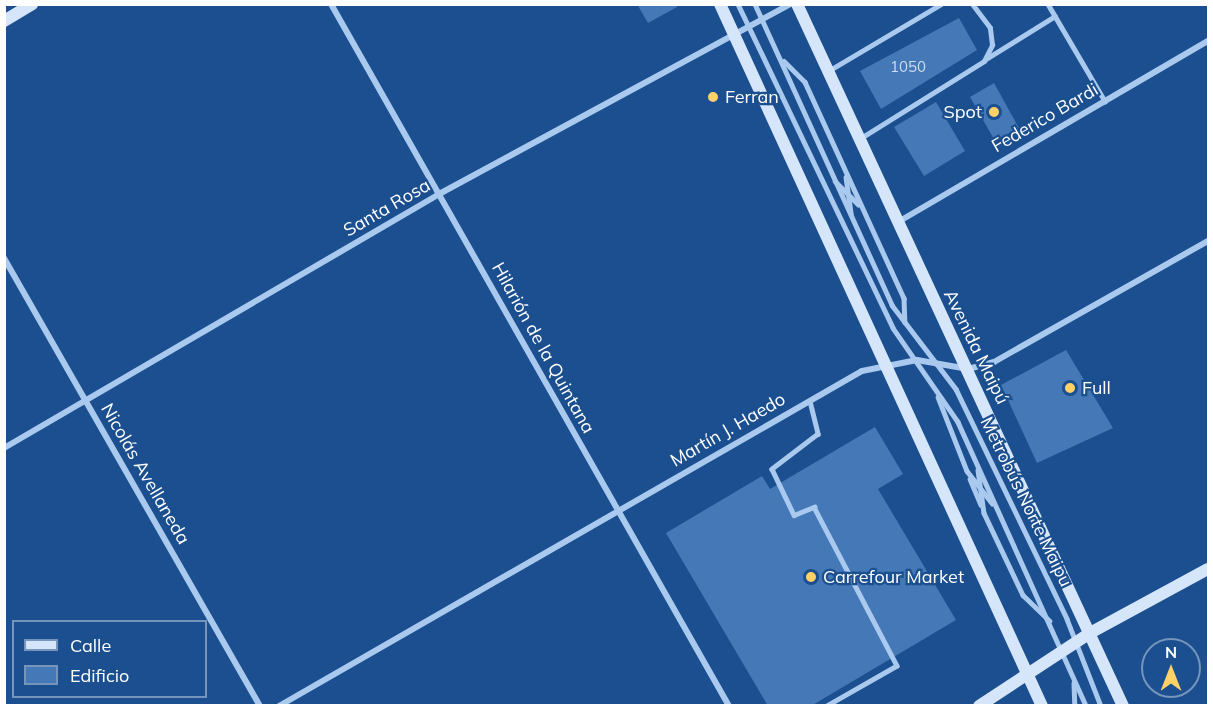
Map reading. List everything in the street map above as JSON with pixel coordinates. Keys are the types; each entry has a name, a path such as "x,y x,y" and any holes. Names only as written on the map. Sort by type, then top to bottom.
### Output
{"main road":[{"path":"4,21 32,4"},
{"path":"720,4 890,364 1042,705"},
{"name":"Avenida Maipú","path":"797,4 1123,705"},
{"path":"979,705 1029,676 1090,633 1209,569"}],"street":[{"name":"Hilarión de la Quintana","path":"331,4 441,193 617,512 729,705"},
{"name":"Santa Rosa","path":"4,448 441,193 735,38 791,4"},
{"name":"Federico Bardi","path":"897,222 1209,40"},
{"name":"Martín J. Haedo","path":"279,705 862,371 917,360 968,369 994,362 1209,241"},
{"name":"Nicolás Avellaneda","path":"4,258 260,705"}],"lane":[{"name":"Metrobús Norte Maipu","path":"738,4 893,328 935,388 978,464 996,508 1054,625 1073,678 1086,705"},
{"path":"827,72 941,4"},
{"path":"972,4 990,28 992,45 984,60"},
{"path":"1048,4 1105,101"},
{"name":"Metrobús Norte Maipu","path":"756,6 781,57 852,219 905,322 940,363 1075,643 1101,705"},
{"path":"859,139 1055,16"},
{"name":"Metrobús Norte Maipu","path":"781,57 805,82 904,298 905,322"},
{"name":"Metrobús Norte Maipu","path":"846,172 852,219"},
{"name":"Metrobús Norte Maipu","path":"833,180 847,190 864,211"},
{"name":"Metrobús Norte Maipu","path":"935,388 967,471 996,508"},
{"path":"810,401 818,434 772,469 794,515 814,507 897,666 827,705"},
{"name":"Metrobús Norte Maipu","path":"978,464 984,513 1023,595 1054,625"},
{"path":"967,471 984,513"},
{"name":"Metrobús Norte Maipu","path":"1073,678 1075,705"}],"building":[{"path":"637,4 677,4 677,7 648,23"},
{"path":"959,18 977,50 881,109 860,71"},
{"name":"Spot","path":"994,83 1019,128 995,141 970,97"},
{"path":"936,102 965,151 924,176 894,127"},
{"path":"1066,350 1113,428 1037,463 1001,385"},
{"name":"Carrefour Market","path":"875,427 903,474 878,489 956,620 811,706 768,706 666,533 762,476 770,489"}],"place":[{"name":"Ferran","path":"713,97"},
{"name":"Spot","path":"994,112"},
{"name":"Full","path":"1070,388"},
{"name":"Carrefour Market","path":"811,577"}]}
